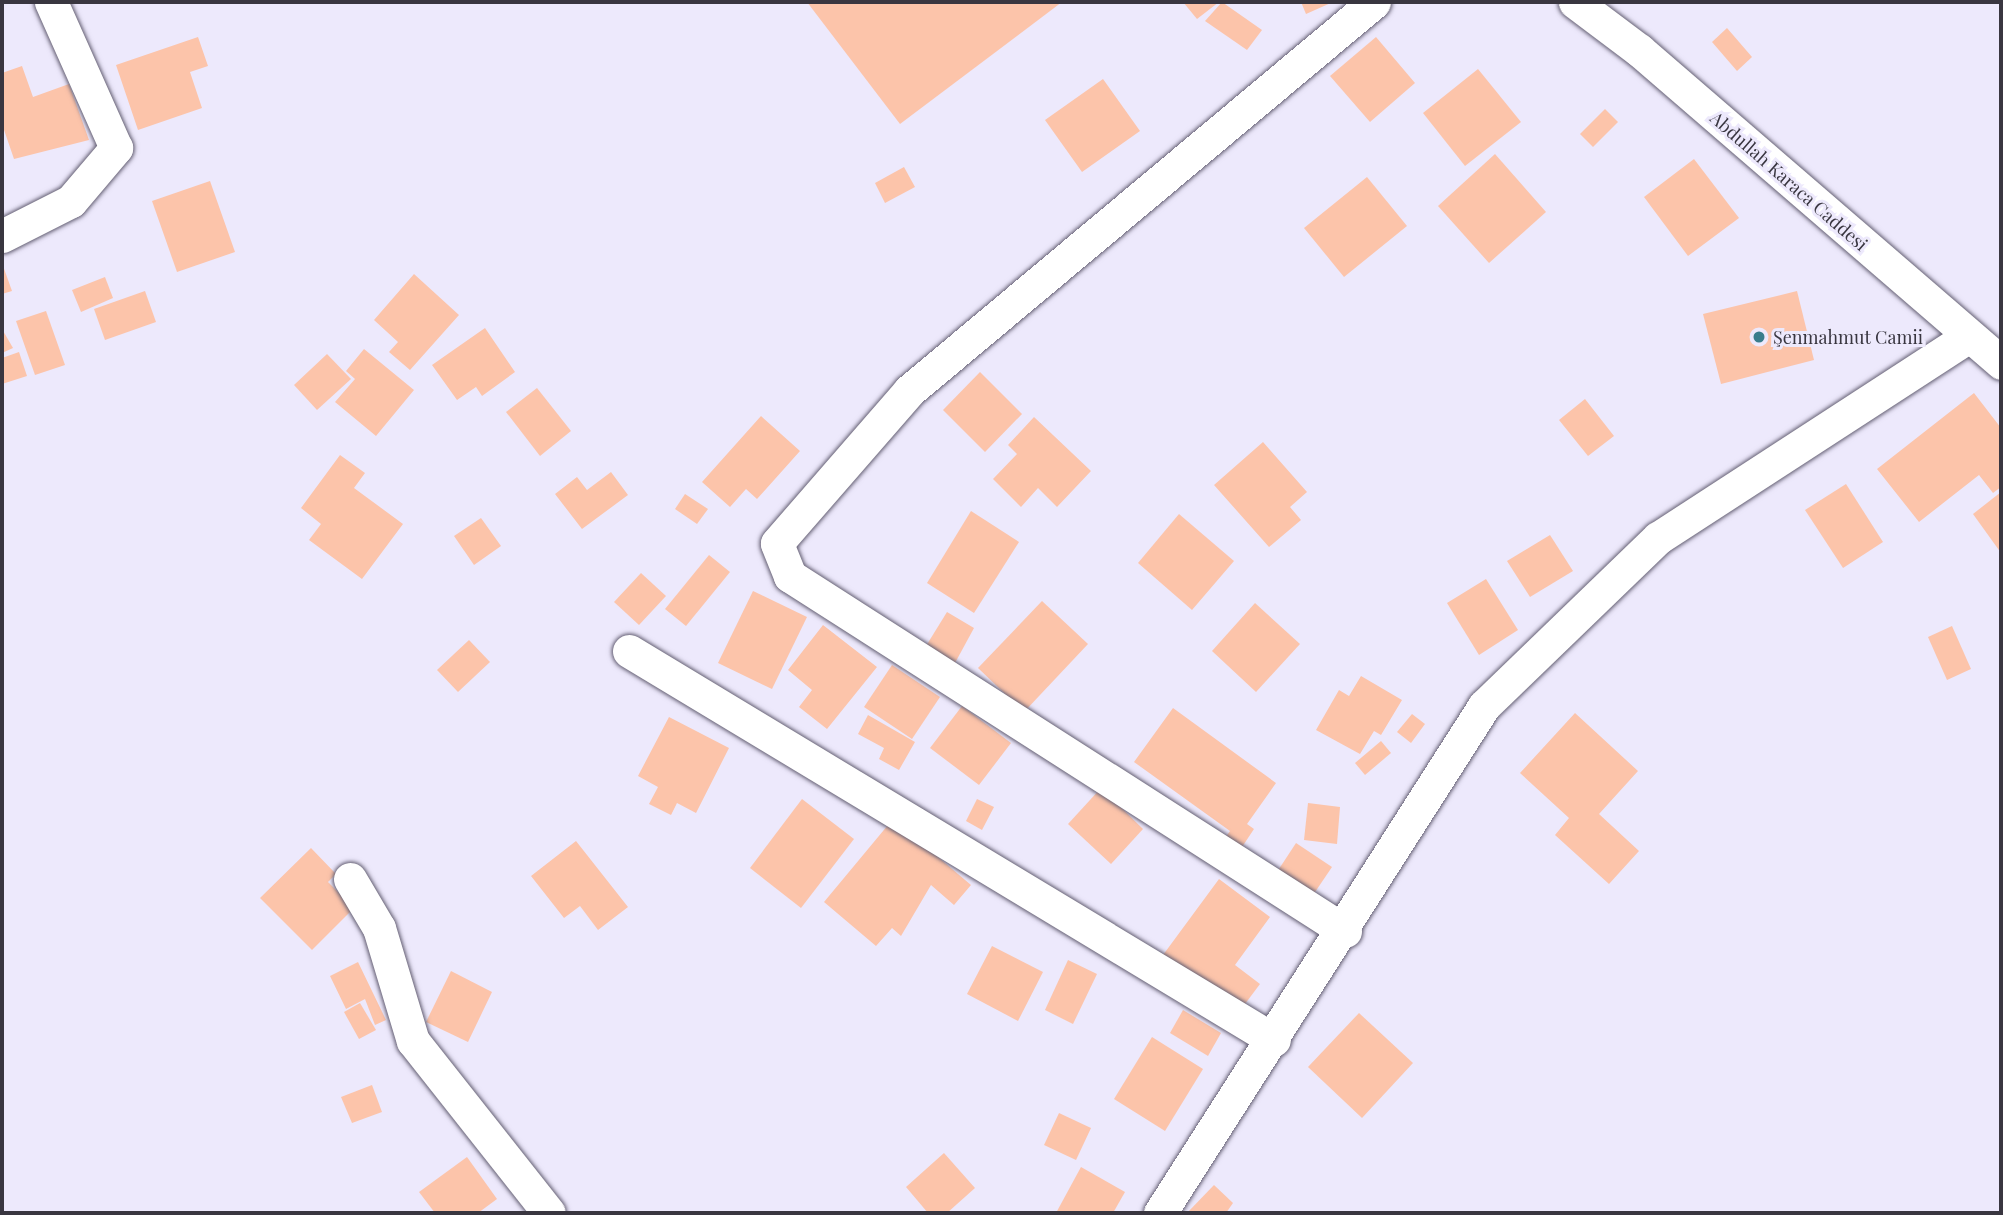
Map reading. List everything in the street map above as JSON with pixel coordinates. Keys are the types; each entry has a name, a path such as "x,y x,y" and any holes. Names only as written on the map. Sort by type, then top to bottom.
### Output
{"street":[{"path":"2,236 71,201 116,148 51,2"},
{"path":"1345,931 790,576 777,543 909,391 1374,2"},
{"name":"Abdullah Karaca Caddesi","path":"1575,2 1639,50 1966,338 2001,363"},
{"path":"1160,1213 1345,931 1484,706 1658,538 1966,338"},
{"path":"629,651 1274,1041"},
{"path":"350,879 379,929 412,1041 549,1213"}],"building":[{"path":"807,2 1062,2 900,124"},
{"path":"1183,2 1219,2 1197,19"},
{"path":"1222,2 1262,30 1247,50 1205,21"},
{"path":"1301,2 1333,2 1306,14"},
{"path":"1727,28 1752,57 1737,71 1712,42"},
{"path":"198,37 208,66 190,72 202,108 138,130 116,65"},
{"path":"1376,37 1415,83 1370,122 1330,76"},
{"path":"22,66 33,97 69,84 89,140 14,159 2,124 2,73"},
{"path":"1478,69 1521,122 1465,166 1423,113"},
{"path":"1103,79 1140,131 1082,172 1045,120"},
{"path":"1605,109 1618,122 1593,147 1580,134"},
{"path":"1495,154 1546,212 1489,263 1438,206"},
{"path":"1694,159 1739,218 1688,256 1644,197"},
{"path":"904,167 915,187 885,203 875,183"},
{"path":"1367,177 1407,226 1344,277 1304,228"},
{"path":"210,181 235,252 177,272 152,201"},
{"path":"2,263 12,291 2,294"},
{"path":"414,274 459,315 410,370 389,352 398,342 374,320"},
{"path":"105,277 113,298 81,312 72,290"},
{"path":"145,291 156,322 105,340 94,309"},
{"name":"Şenmahmut Camii","path":"1797,291 1814,360 1721,384 1703,314"},
{"path":"46,311 65,365 35,375 16,321"},
{"path":"485,328 515,372 482,396 476,387 457,400 432,365"},
{"path":"2,329 13,348 2,353"},
{"path":"364,349 414,390 376,436 335,402 355,379 346,371"},
{"path":"19,352 27,376 2,384 2,358"},
{"path":"327,354 351,379 317,410 294,385"},
{"path":"980,372 1022,414 985,452 943,410"},
{"path":"537,388 571,431 540,456 506,412"},
{"path":"1974,393 2001,428 2001,487 1993,493 1979,475 1919,522 1877,469"},
{"path":"1585,399 1614,436 1588,456 1559,420"},
{"path":"761,416 800,451 757,499 746,489 730,507 702,482"},
{"path":"1034,417 1091,471 1057,507 1038,488 1021,507 993,479 1017,454 1008,445"},
{"path":"1263,442 1307,492 1290,507 1301,520 1269,547 1214,485"},
{"path":"340,455 365,473 354,488 403,524 362,579 309,540 321,524 301,508"},
{"path":"611,472 628,495 582,529 555,494 577,477 587,490"},
{"path":"1846,484 1883,542 1843,568 1805,510"},
{"path":"2001,492 2001,553 1973,514"},
{"path":"685,494 708,509 697,524 675,509"},
{"path":"971,511 1019,542 974,613 927,583"},
{"path":"1179,514 1234,561 1192,610 1138,563"},
{"path":"481,518 501,546 474,565 454,536"},
{"path":"1550,535 1573,571 1530,597 1507,561"},
{"path":"709,555 730,572 686,626 665,609"},
{"path":"641,573 666,596 639,625 614,602"},
{"path":"1486,579 1518,630 1479,655 1447,603"},
{"path":"753,591 807,617 772,689 718,663"},
{"path":"1042,601 1088,644 1024,712 978,668"},
{"path":"1255,603 1300,644 1256,692 1212,651"},
{"path":"947,612 974,628 955,663 926,646"},
{"path":"823,625 877,667 827,729 799,707 812,690 788,670"},
{"path":"1952,626 1971,669 1947,680 1928,637"},
{"path":"469,640 490,662 458,692 437,670"},
{"path":"892,665 940,697 912,739 864,707"},
{"path":"1361,676 1402,700 1381,735 1374,731 1360,754 1316,730 1339,690 1349,696"},
{"path":"962,706 1011,743 979,785 930,748"},
{"path":"1173,708 1276,783 1247,824 1254,829 1240,850 1225,838 1230,831 1134,762"},
{"path":"1575,713 1638,771 1599,814 1639,851 1609,884 1555,835 1569,818 1520,773"},
{"path":"1412,714 1425,724 1411,743 1397,732"},
{"path":"868,715 915,742 899,770 879,759 884,748 858,734"},
{"path":"669,717 729,748 696,813 677,803 671,815 649,804 658,787 638,776"},
{"path":"1381,741 1391,753 1365,775 1355,763"},
{"path":"1101,788 1143,829 1111,864 1068,824"},
{"path":"802,799 854,839 801,908 750,868"},
{"path":"977,799 994,807 982,830 966,821"},
{"path":"1308,803 1340,807 1337,844 1304,840"},
{"path":"893,819 971,885 954,905 931,885 901,936 892,928 876,946 824,902"},
{"path":"576,841 628,907 598,930 580,906 564,918 531,876"},
{"path":"1296,843 1332,867 1311,898 1275,875"},
{"path":"311,848 336,874 328,882 354,908 312,950 260,898"},
{"path":"1219,879 1270,917 1235,965 1260,984 1239,1012 1163,955"},
{"path":"992,946 1043,972 1018,1021 967,994"},
{"path":"1068,960 1097,974 1073,1024 1045,1010"},
{"path":"358,962 386,1020 375,1025 365,999 346,1009 330,976"},
{"path":"451,971 492,992 468,1042 426,1022"},
{"path":"360,1003 376,1030 359,1039 344,1012"},
{"path":"1183,1010 1221,1033 1208,1056 1170,1033"},
{"path":"1359,1013 1413,1063 1362,1118 1308,1067"},
{"path":"1152,1037 1203,1069 1165,1131 1114,1099"},
{"path":"372,1085 382,1112 352,1123 341,1097"},
{"path":"1059,1113 1091,1128 1076,1160 1044,1145"},
{"path":"944,1153 975,1188 947,1213 928,1213 906,1187"},
{"path":"467,1157 497,1199 478,1213 435,1213 419,1192"},
{"path":"1081,1167 1125,1192 1113,1213 1056,1213"},
{"path":"1214,1185 1233,1203 1226,1213 1187,1213"}],"place":[{"name":"Şenmahmut Camii","path":"1759,337"}]}
